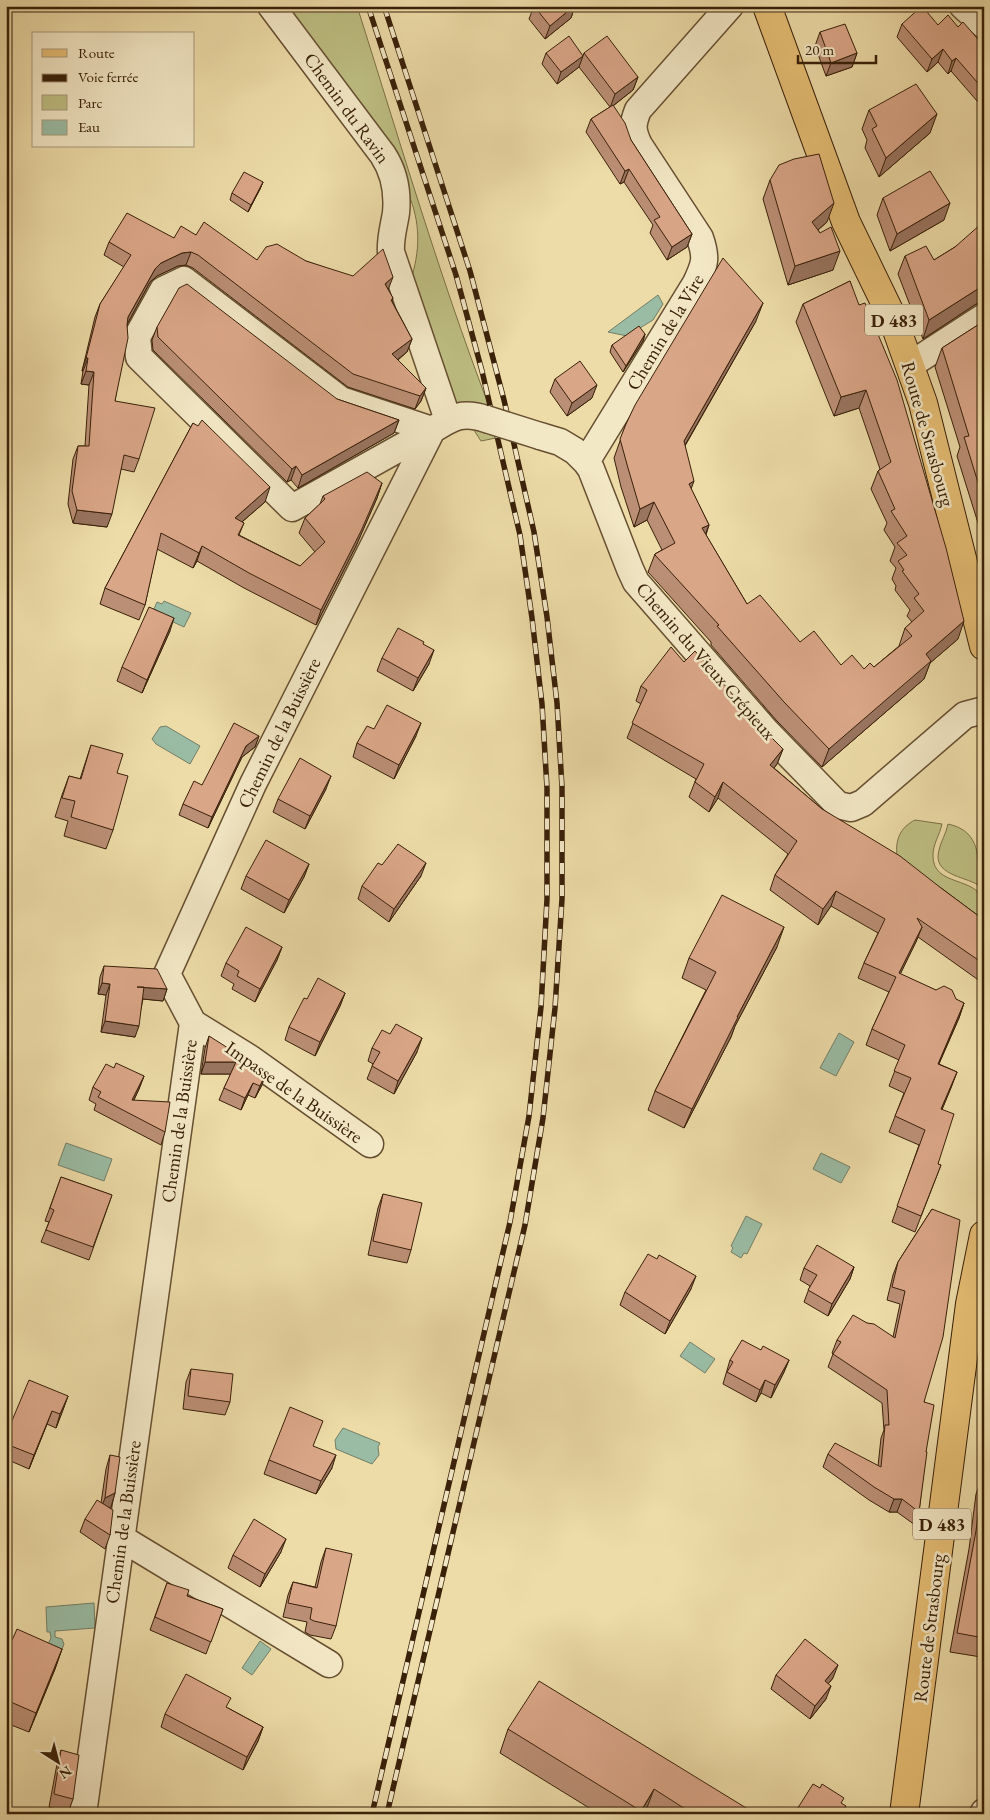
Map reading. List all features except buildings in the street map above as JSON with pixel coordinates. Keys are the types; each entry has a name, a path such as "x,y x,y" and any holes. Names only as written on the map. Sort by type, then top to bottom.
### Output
{"main road":[{"name":"Route de Strasbourg","path":"767,6 846,222 894,319 923,403 984,646"},
{"name":"Route de Strasbourg","path":"904,1814 970,1304 984,1235"}],"street":[{"name":"Chemin du Ravin","path":"271,6 384,155 391,169 396,211 390,242 391,252 440,425"},
{"name":"Chemin de la Vire","path":"586,462 696,283 706,253 700,238 639,145 634,133 633,122 638,110 730,6"},
{"path":"963,6 984,25"},
{"name":"Chemin du Vieux Crépieux","path":"440,425 341,400 184,280 163,290 137,337 139,357 292,508 463,414 475,415 560,442 575,451 586,462 595,477 636,582 766,731 838,805 851,808 863,803 965,715 984,710"},
{"path":"910,365 984,317"},
{"name":"Chemin de la Buissière","path":"83,1814 193,1023 167,974 253,784 440,425"},
{"name":"Impasse de la Buissière","path":"193,1023 251,1059 370,1144"},
{"path":"121,1538 329,1664"}],"green space":[{"path":"269,6 357,6 461,331 501,437 481,441 447,389 412,276 417,254 418,231 414,209 405,187"},
{"path":"915,820 942,824 933,851 935,865 947,877 973,888 980,894 984,903 984,915 979,918 897,855 897,844 900,834 906,826"},
{"path":"948,824 967,833 976,847 978,856 978,885 951,874 940,865 938,858 939,850"}],"water":[{"path":"658,295 663,304 653,320 627,336 608,332"},
{"path":"164,601 191,613 184,627 158,615 159,612 154,609 157,602 162,604"},
{"path":"166,726 200,746 190,764 156,744 152,739 160,727"},
{"path":"839,1033 854,1042 836,1076 820,1068"},
{"path":"66,1143 112,1159 104,1181 58,1165"},
{"path":"821,1153 850,1167 841,1183 813,1169"},
{"path":"746,1216 762,1224 747,1254 744,1253 741,1258 731,1252 733,1248 731,1246"},
{"path":"690,1342 715,1359 705,1373 680,1356"},
{"path":"343,1428 380,1443 378,1447 379,1455 372,1464 336,1449 335,1440"},
{"path":"94,1603 95,1628 55,1631 55,1637 62,1639 64,1644 61,1652 48,1644 51,1638 50,1632 47,1632 46,1607"},
{"path":"260,1641 271,1649 252,1675 242,1668"}],"railway":[{"path":"368,6 456,275 482,371 520,535 542,704 547,788 547,899 541,1007 529,1116 510,1222 372,1814"},
{"path":"384,6 470,271 504,400 534,532 547,617 557,703 562,787 562,899 555,1008 543,1118 525,1225 387,1814"}]}
